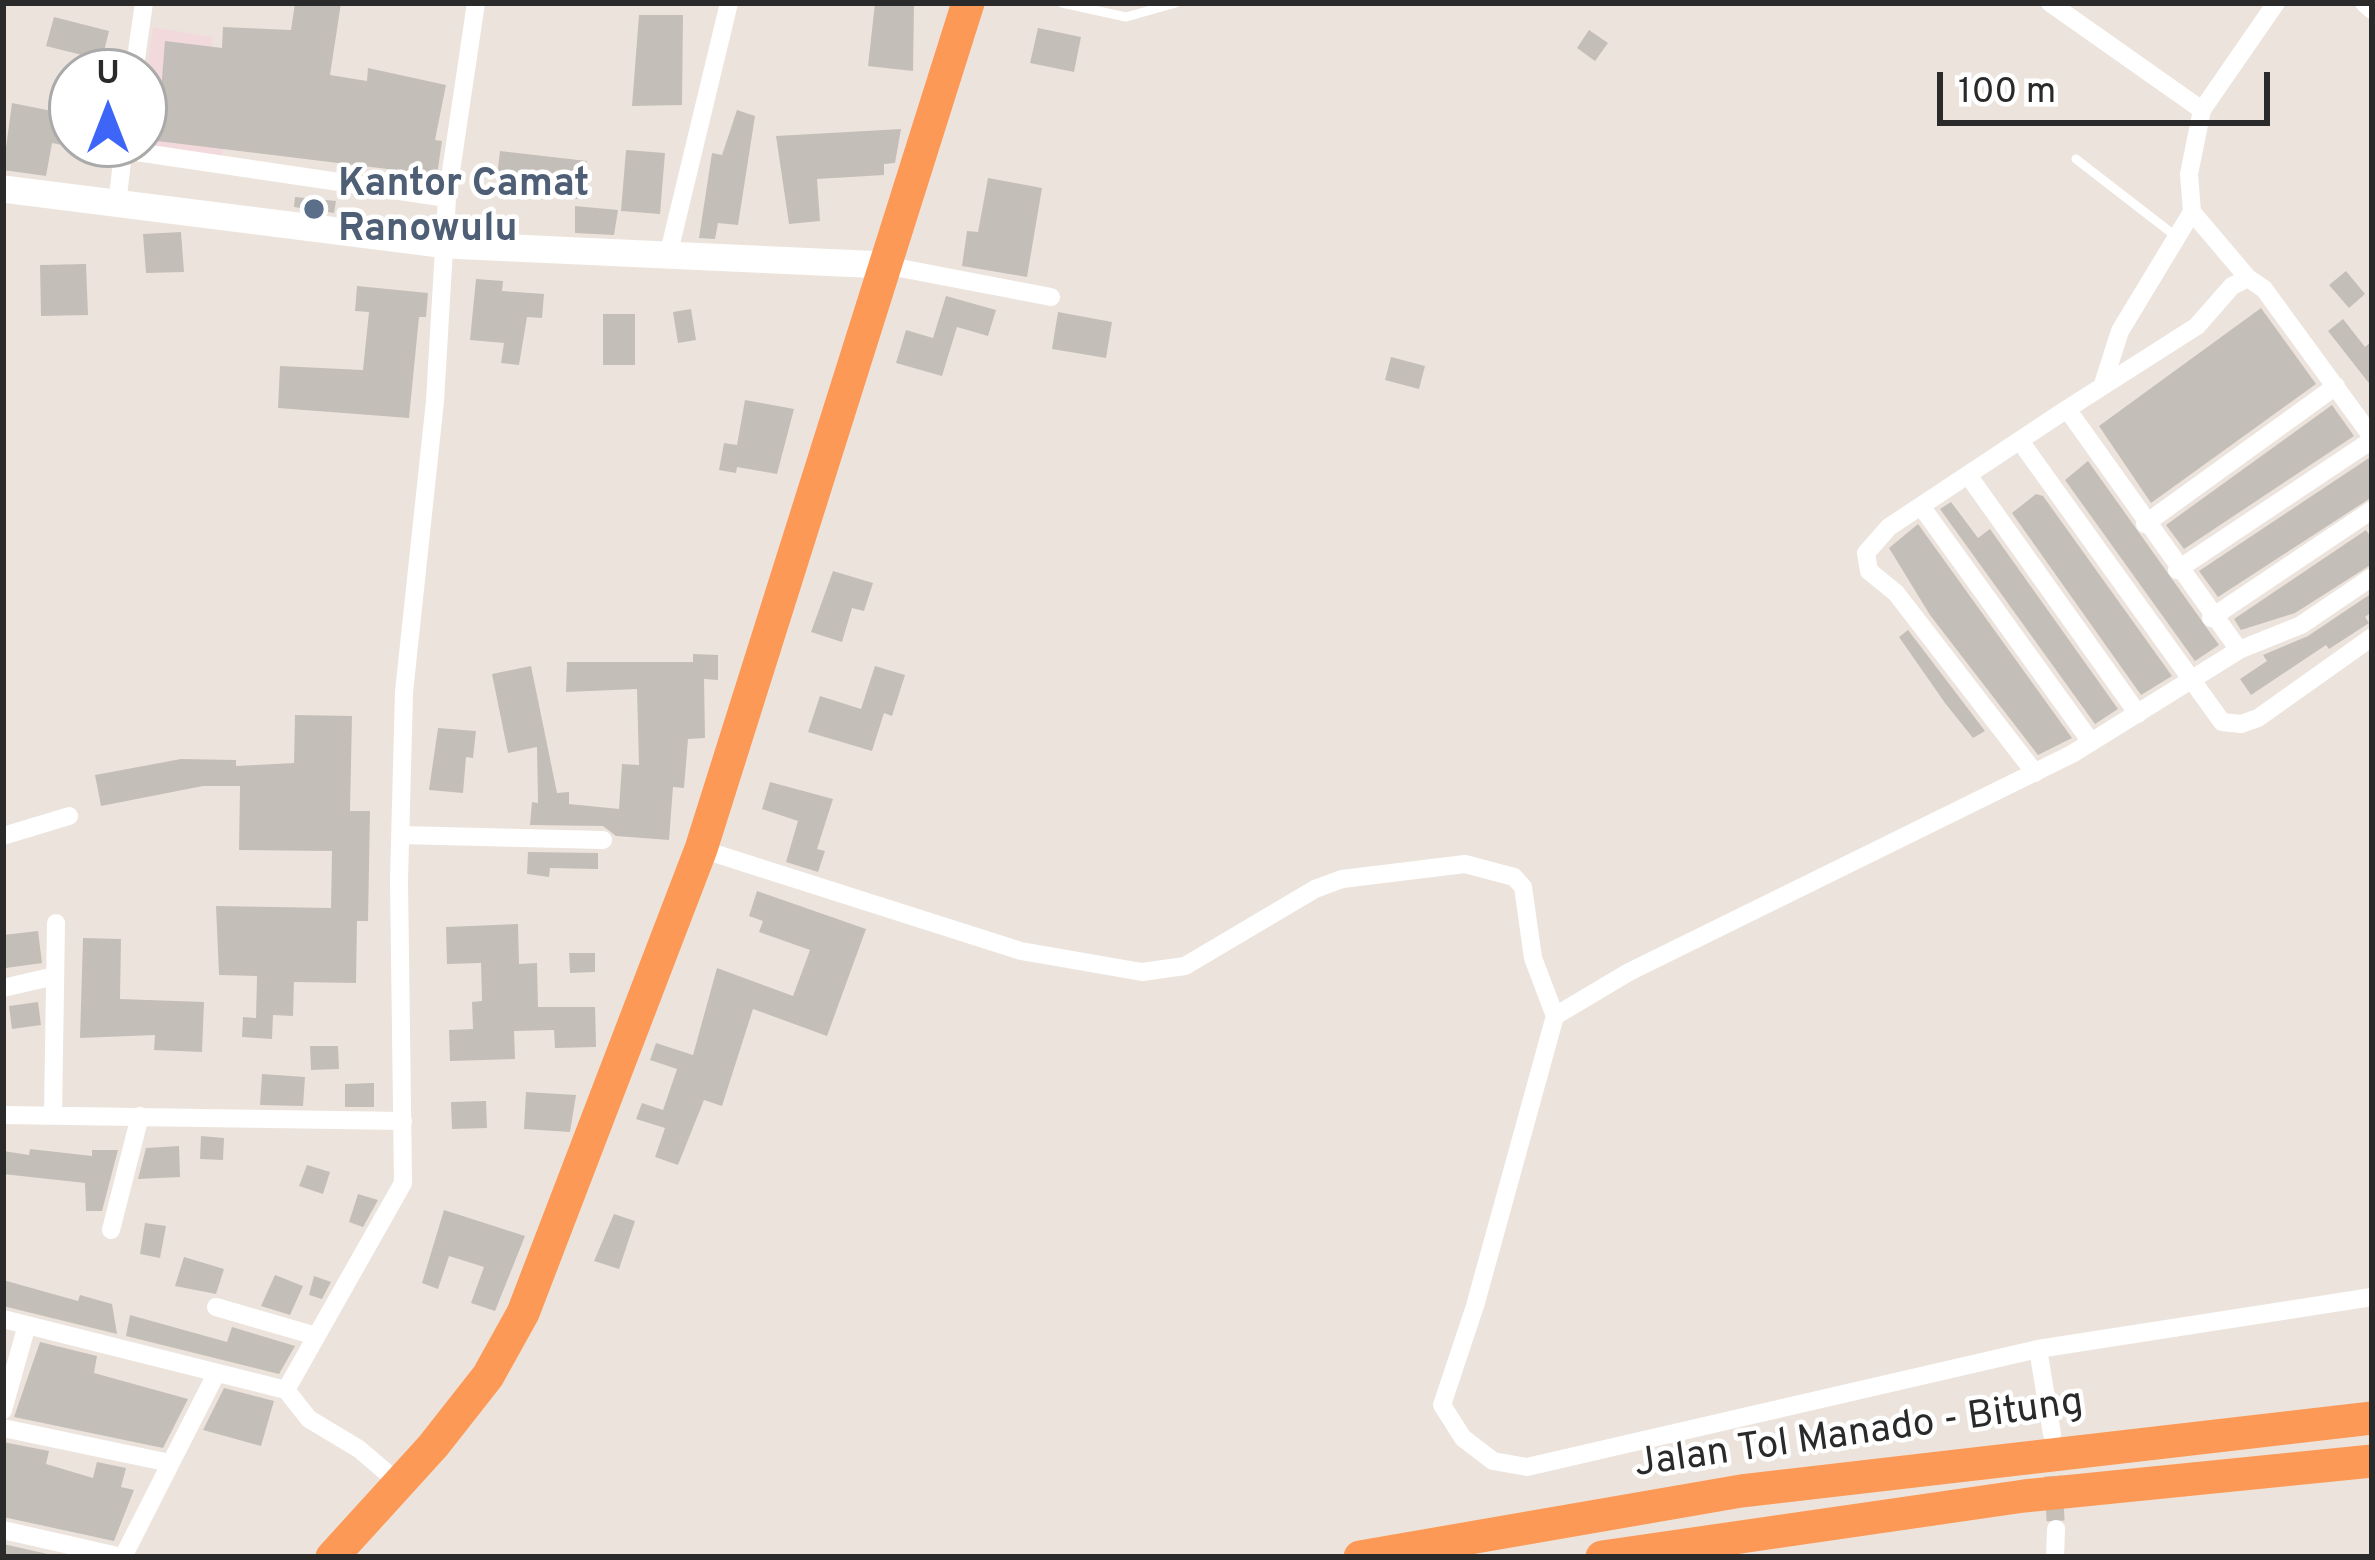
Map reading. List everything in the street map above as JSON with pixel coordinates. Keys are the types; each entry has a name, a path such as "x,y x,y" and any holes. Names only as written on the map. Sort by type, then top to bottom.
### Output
{"highway":[{"path":"332,1557 401,1485 488,1376 523,1313 701,849 968,3"},
{"name":"Jalan Tol Manado - Bitung","path":"1360,1557 1741,1491 2372,1418"},
{"name":"Jalan Tol Manado - Bitung","path":"1602,1557 2024,1496 2372,1461"}],"street":[{"path":"137,48 144,3"},
{"path":"286,1390 399,1195 404,692 448,244 446,198 476,3"},
{"path":"668,256 729,3"},
{"path":"2050,3 2203,110"},
{"path":"2103,384 2120,331 2192,212 2189,174 2203,110 2276,3"},
{"path":"2364,3 2372,10"},
{"path":"168,154 446,198"},
{"path":"117,206 122,168"},
{"path":"3,190 448,244 884,265 1051,298"},
{"path":"2177,570 2372,439 2258,282 2248,278 2192,212"},
{"path":"2035,773 1896,593 1865,562 1872,542 2206,319 2232,286 2248,278"},
{"path":"2145,524 2336,386"},
{"path":"2067,410 2211,618 2239,650"},
{"path":"2020,441 2222,722 2241,724 2372,637"},
{"path":"1968,475 2138,714"},
{"path":"1921,506 2091,742"},
{"path":"2211,618 2372,510"},
{"path":"1555,1016 1629,972 2035,773 2239,650 2301,625 2372,577"},
{"path":"3,836 69,816"},
{"path":"400,835 604,840"},
{"path":"701,849 1021,951 1142,972 1185,966 1315,889 1342,879 1480,864 1514,877 1523,887 1533,958 1555,1016 1475,1306 1442,1405 1463,1438 1493,1461 1527,1467 2038,1349 2372,1297"},
{"path":"52,1114 56,923"},
{"path":"3,988 55,976"},
{"path":"3,1114 403,1120"},
{"path":"111,1230 140,1116"},
{"path":"215,1307 316,1336"},
{"path":"3,1319 286,1390 308,1419 359,1449 401,1485"},
{"path":"3,1410 27,1325"},
{"path":"2038,1349 2052,1434"},
{"path":"3,1530 122,1557 216,1374"},
{"path":"3,1428 170,1463"},
{"path":"2055,1557 2056,1528"}],"lane":[{"path":"1062,3 1126,16 1176,3"},
{"path":"2076,159 2178,238"}],"shaded area":[{"path":"153,27 213,37 205,87 232,91 221,161 168,151 168,48 150,48"}],"building":[{"path":"295,3 341,3 330,75 367,81 368,68 446,85 435,140 442,141 437,175 168,142 165,41 222,48 223,27 291,30"},
{"path":"875,3 914,3 913,71 868,66"},
{"path":"639,15 683,15 682,105 632,106"},
{"path":"54,17 109,31 105,48 46,46"},
{"path":"1038,28 1081,37 1074,72 1030,63"},
{"path":"1589,30 1608,43 1595,61 1577,48"},
{"path":"12,103 48,110 46,176 3,170"},
{"path":"737,110 755,116 738,225 718,223 715,239 699,238 712,153 722,155"},
{"path":"901,129 895,163 884,164 884,175 817,179 820,221 789,224 776,136"},
{"path":"626,150 665,153 660,214 621,211"},
{"path":"500,151 587,161 585,200 496,186"},
{"path":"988,178 1042,188 1027,277 962,266 967,231 978,232"},
{"path":"295,197 336,201 334,213 294,207"},
{"path":"575,206 618,210 614,235 575,233"},
{"path":"181,232 184,272 146,273 143,234"},
{"path":"86,264 88,315 41,316 40,265"},
{"path":"2346,271 2365,294 2349,308 2329,285"},
{"path":"476,279 503,281 502,291 544,294 542,318 527,317 519,365 501,363 504,343 470,340"},
{"path":"357,286 428,293 426,317 419,317 409,418 278,408 280,366 363,370 369,312 355,311"},
{"path":"946,296 996,310 988,336 957,327 942,376 896,363 906,330 933,338"},
{"path":"2261,308 2316,384 2151,503 2099,426"},
{"path":"691,309 696,340 678,343 673,312"},
{"path":"1058,312 1112,322 1106,358 1052,349"},
{"path":"603,314 635,314 635,365 603,365"},
{"path":"2343,319 2365,347 2372,341 2372,387 2328,331"},
{"path":"1391,357 1425,366 1419,389 1385,380"},
{"path":"745,400 794,409 777,474 737,467 736,473 719,470 724,443 737,445"},
{"path":"2332,405 2354,436 2184,549 2166,525"},
{"path":"2372,456 2372,497 2218,597 2199,571"},
{"path":"2088,461 2219,645 2195,661 2065,480"},
{"path":"2036,494 2043,496 2172,676 2141,695 2012,513"},
{"path":"1951,502 1978,538 1990,529 2118,709 2095,724 1940,509"},
{"path":"1918,524 2072,738 2038,755 1930,615 1889,548"},
{"path":"2366,530 2372,539 2372,564 2295,613 2241,630 2234,619"},
{"path":"833,571 873,583 864,611 852,608 842,642 811,632"},
{"path":"2372,593 2372,612 2365,617 2369,623 2329,649 2326,645 2251,695 2240,679 2267,661 2263,655 2308,636"},
{"path":"1908,630 1985,731 1973,738 1945,703 1899,637"},
{"path":"693,654 718,655 718,680 704,679 705,738 688,739 684,788 673,787 669,840 616,836 603,826 530,825 532,802 538,803 537,747 508,753 492,674 531,666 557,793 569,792 569,804 619,809 622,764 639,765 637,689 566,692 567,662 693,662"},
{"path":"875,666 905,675 892,716 884,713 872,751 808,732 820,696 861,709"},
{"path":"295,715 352,716 350,811 370,811 368,921 357,921 356,983 294,982 293,1016 273,1015 272,1039 242,1037 243,1017 256,1018 257,976 219,975 216,906 331,908 332,851 239,850 240,786 203,786 101,806 95,775 181,759 236,760 236,766 294,763"},
{"path":"438,728 476,731 473,758 466,757 463,793 429,790"},
{"path":"770,782 833,799 817,849 825,851 818,872 786,862 798,821 762,809"},
{"path":"528,852 598,853 598,869 550,868 549,877 527,874"},
{"path":"757,891 866,929 827,1036 753,1009 722,1106 704,1100 678,1165 655,1157 665,1128 636,1119 642,1103 663,1110 677,1069 650,1060 656,1043 693,1055 717,968 793,996 810,950 759,932 763,921 749,916"},
{"path":"518,924 519,964 537,963 538,1007 595,1007 596,1047 555,1048 554,1030 514,1031 515,1059 450,1061 449,1030 473,1029 472,1002 482,1001 481,963 447,964 446,927"},
{"path":"38,931 42,963 6,968 3,935"},
{"path":"83,938 121,939 120,999 204,1002 202,1052 154,1050 155,1035 80,1038"},
{"path":"569,953 595,953 595,972 570,973"},
{"path":"38,1002 41,1025 12,1029 9,1006"},
{"path":"310,1046 338,1046 339,1069 311,1070"},
{"path":"262,1074 305,1077 303,1106 260,1105"},
{"path":"374,1083 374,1107 345,1107 345,1084"},
{"path":"526,1092 576,1095 570,1132 524,1129"},
{"path":"486,1101 487,1128 452,1129 451,1102"},
{"path":"201,1136 224,1138 223,1160 200,1159"},
{"path":"179,1146 180,1177 138,1179 146,1148"},
{"path":"30,1149 92,1156 92,1150 118,1150 102,1211 86,1211 85,1183 3,1174 3,1151 29,1155"},
{"path":"307,1165 330,1172 323,1194 299,1186"},
{"path":"358,1194 378,1200 363,1227 349,1222"},
{"path":"444,1210 525,1236 495,1311 471,1303 484,1267 449,1256 438,1289 422,1283"},
{"path":"614,1214 635,1221 619,1269 594,1261"},
{"path":"145,1223 166,1226 160,1258 140,1254"},
{"path":"184,1257 224,1269 216,1294 175,1286"},
{"path":"275,1275 303,1286 290,1315 261,1306"},
{"path":"314,1276 331,1282 322,1299 309,1295"},
{"path":"3,1280 78,1301 80,1295 112,1304 117,1334 3,1306"},
{"path":"130,1315 227,1342 232,1327 295,1346 279,1374 126,1336"},
{"path":"40,1342 97,1356 94,1373 188,1399 163,1448 14,1417"},
{"path":"224,1388 274,1401 261,1446 203,1430"},
{"path":"3,1442 49,1451 46,1464 93,1478 97,1462 126,1468 121,1487 134,1490 114,1541 3,1517"},
{"path":"3,1544 61,1557 3,1557"}],"tunnel":[{"path":"2052,1449 2056,1529"}],"place":[{"name":"Kantor Camat Ranowulu","path":"314,209"}]}
